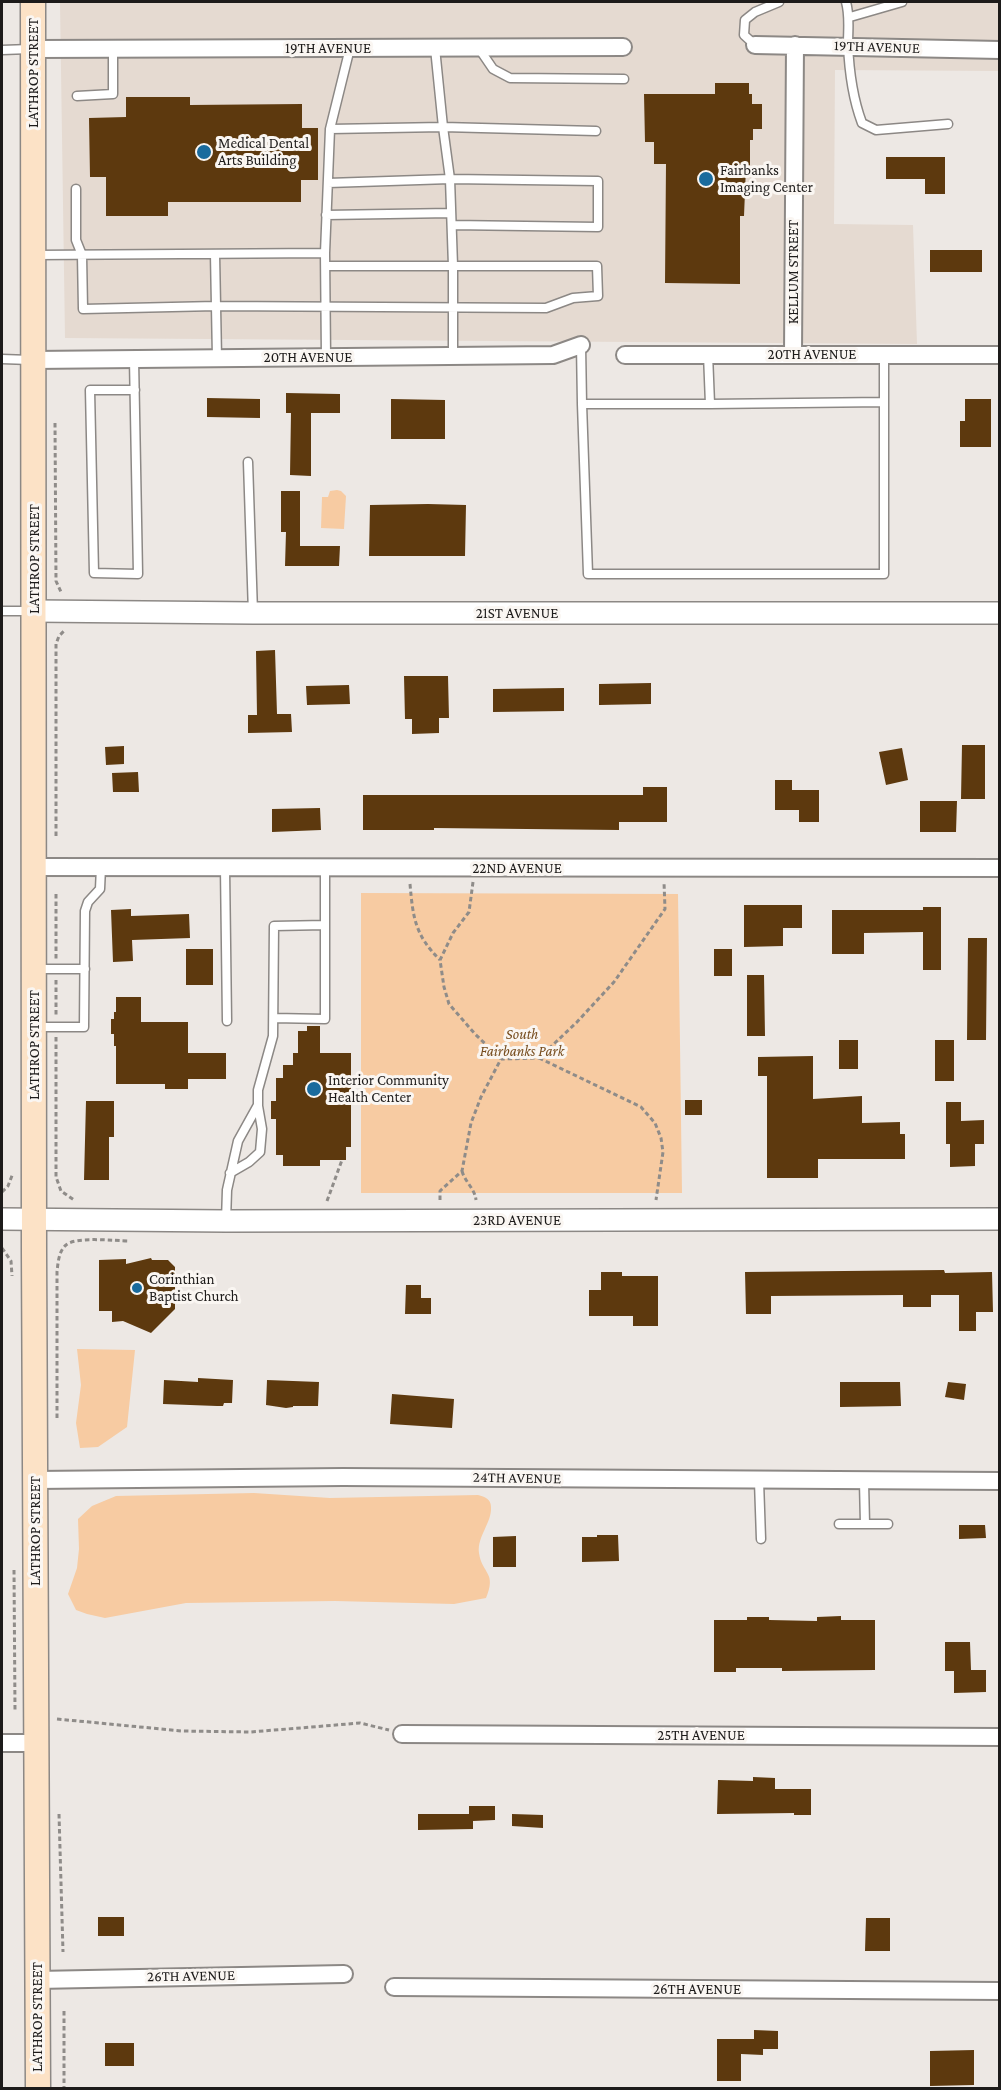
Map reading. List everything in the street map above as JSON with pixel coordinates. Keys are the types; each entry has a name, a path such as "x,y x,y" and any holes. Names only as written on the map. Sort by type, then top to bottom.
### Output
{"main road":[{"name":"LATHROP STREET","path":"33,2 34,867 45,969 45,1027 34,1219 38,2088"}],"street":[{"name":"19TH AVENUE","path":"755,45 999,51"},
{"name":"KELLUM STREET","path":"793,354 795,45"},
{"name":"19TH AVENUE","path":"34,49 623,47"},
{"name":"20TH AVENUE","path":"33,360 553,355 581,345"},
{"name":"20TH AVENUE","path":"625,355 999,355"},
{"name":"21ST AVENUE","path":"34,611 999,613"},
{"name":"22ND AVENUE","path":"34,867 999,868"},
{"name":"23RD AVENUE","path":"2,1219 226,1221 999,1219"},
{"name":"24TH AVENUE","path":"35,1480 355,1477 864,1482 999,1481"},
{"name":"25TH AVENUE","path":"402,1734 999,1737"},
{"path":"2,1743 36,1743"},
{"name":"26TH AVENUE","path":"37,1980 344,1974"},
{"name":"26TH AVENUE","path":"394,1987 999,1991"}],"lane":[{"path":"755,45 744,35 745,20 755,12 779,2"},
{"path":"846,2 850,17 848,46 856,106 862,123 876,130 948,124"},
{"path":"850,17 902,2"},
{"path":"478,47 494,69 510,78 624,79"},
{"path":"326,357 325,253 330,129 350,48"},
{"path":"435,48 450,180 454,307 453,356"},
{"path":"2,50 34,49"},
{"path":"77,96 113,94 113,49"},
{"path":"330,129 443,127 596,131"},
{"path":"328,183 450,180 598,182 598,227 452,225"},
{"path":"76,189 76,240 82,255 82,309 216,306 546,308 573,298 598,297 597,266 326,266"},
{"path":"326,215 451,213"},
{"path":"33,255 325,253"},
{"path":"215,254 217,358"},
{"path":"581,345 588,574 884,574 884,355"},
{"path":"708,354 710,404"},
{"path":"2,359 33,360"},
{"path":"134,359 135,390 138,574 94,573 90,390 135,390"},
{"path":"582,404 884,402"},
{"path":"248,462 253,613"},
{"path":"2,611 34,611"},
{"path":"45,1027 84,1028 85,911 88,902 100,890 101,867"},
{"path":"225,868 227,1021"},
{"path":"274,1018 325,1019 325,868"},
{"path":"230,1173 249,1162 260,1152 262,1130 258,1090 273,1036 274,926 325,925"},
{"path":"45,969 85,969"},
{"path":"226,1221 227,1190 238,1141 258,1105"},
{"path":"759,1481 761,1539"},
{"path":"864,1482 865,1524"},
{"path":"839,1524 888,1524"}],"path":[{"path":"55,421 56,588 67,595"},
{"path":"56,836 56,644 57,635 69,628"},
{"path":"409,868 412,917 427,948 440,960"},
{"path":"475,868 470,912 453,933 440,960 449,1004 501,1059 539,1058 641,1107 655,1123 661,1138 663,1152 656,1200 667,1200"},
{"path":"539,1058 614,982 665,909 663,868"},
{"path":"56,894 45,969 45,1027 57,1185 67,1196 78,1201"},
{"path":"467,1200 476,1200 462,1171 471,1123 481,1097 501,1059"},
{"path":"338,1201 327,1201 342,1160"},
{"path":"449,1200 440,1200 441,1191 462,1171"},
{"path":"57,1419 57,1272 60,1253 70,1241 139,1241"},
{"path":"57,1719 182,1731 251,1732 360,1723 402,1734"},
{"path":"58,1808 63,1952"},
{"path":"64,2011 64,2088"}],"shaded area":[{"path":"60,2 999,2 999,71 835,70 834,224 913,225 917,344 65,338"}],"green space":[{"path":"337,490 346,496 344,529 321,528 322,497 328,497 330,491"},
{"name":"South Fairbanks Park","path":"361,893 678,894 682,1193 361,1193"},
{"path":"77,1349 135,1350 127,1427 98,1447 80,1448 76,1423 81,1385"},
{"path":"254,1493 330,1498 478,1495 485,1498 490,1502 491,1513 480,1541 479,1553 490,1583 486,1598 454,1604 335,1601 186,1603 105,1618 76,1610 68,1594 77,1568 78,1519 92,1506 116,1496"}],"building":[{"name":"Fairbanks Imaging Center","path":"715,83 749,83 752,104 762,104 762,129 753,129 753,140 750,140 750,167 746,167 744,216 740,216 740,284 665,283 666,164 654,164 654,142 645,142 644,94 715,94"},
{"name":"Medical Dental Arts Building","path":"126,97 190,97 190,105 302,104 302,128 318,128 318,180 301,180 301,202 168,202 168,216 106,216 106,177 90,177 89,118 126,117"},
{"path":"886,157 945,157 945,194 925,194 925,179 886,179"},
{"path":"930,250 982,250 982,272 930,272"},
{"path":"286,393 340,394 340,413 311,413 311,476 290,475 291,413 286,413"},
{"path":"207,398 260,399 260,418 207,417"},
{"path":"391,399 445,400 445,439 391,439"},
{"path":"965,399 991,399 991,447 960,447 960,421 965,421"},
{"path":"281,491 300,491 300,546 340,546 339,566 285,566 286,532 281,532"},
{"path":"370,505 466,505 465,556 369,556"},
{"path":"275,650 277,714 291,714 292,732 248,733 248,715 257,715 256,651"},
{"path":"404,676 448,676 449,718 439,718 439,733 412,734 412,719 405,719"},
{"path":"651,683 651,704 599,705 599,684"},
{"path":"349,685 350,704 307,705 306,686"},
{"path":"564,688 564,711 493,712 493,689"},
{"path":"962,745 985,745 985,799 961,799"},
{"path":"124,746 124,764 106,765 105,747"},
{"path":"902,748 908,780 886,785 879,752"},
{"path":"138,772 139,792 113,792 112,773"},
{"path":"775,780 792,780 792,790 819,790 819,822 799,822 799,810 775,810"},
{"path":"643,787 667,787 667,822 619,822 619,830 434,828 434,830 363,830 363,795 643,795"},
{"path":"920,801 957,801 956,832 920,832"},
{"path":"320,808 321,830 272,832 272,809"},
{"path":"744,905 802,905 802,928 783,928 783,946 744,947"},
{"path":"923,907 941,907 941,970 923,970 923,932 864,933 864,954 832,954 832,910 923,910"},
{"path":"131,909 131,916 189,914 190,938 132,940 133,961 113,962 111,910"},
{"path":"968,938 987,938 986,1040 967,1040"},
{"path":"186,949 213,949 213,985 186,985"},
{"path":"714,949 732,949 732,976 714,976"},
{"path":"747,975 764,975 765,1036 747,1036"},
{"path":"116,997 141,997 141,1022 188,1022 188,1053 226,1053 226,1079 188,1079 188,1089 165,1089 165,1084 116,1084 116,1046 114,1046 114,1034 111,1034 111,1019 114,1019 114,1012 116,1012"},
{"name":"Interior Community Health Center","path":"307,1026 320,1026 320,1053 351,1053 351,1147 346,1147 346,1160 320,1160 320,1166 283,1166 283,1155 276,1155 276,1119 271,1119 271,1101 276,1101 276,1078 283,1078 283,1065 293,1065 293,1053 298,1053 298,1031 307,1031"},
{"path":"839,1040 858,1040 858,1069 839,1069"},
{"path":"935,1040 954,1040 954,1081 935,1081"},
{"path":"813,1056 813,1099 862,1096 862,1123 900,1122 900,1134 905,1134 905,1159 818,1159 818,1178 767,1178 767,1076 758,1076 758,1057"},
{"path":"685,1100 702,1100 702,1115 685,1115"},
{"path":"86,1101 114,1101 114,1137 109,1137 109,1180 84,1180"},
{"path":"946,1102 961,1102 961,1121 984,1120 984,1144 975,1144 975,1166 950,1167 950,1144 946,1144"},
{"name":"Corinthian Baptist Church","path":"151,1258 152,1260 168,1260 175,1267 175,1309 151,1333 123,1321 112,1322 112,1311 99,1311 99,1260 126,1259 126,1264"},
{"path":"944,1270 945,1273 992,1272 993,1312 976,1312 976,1331 959,1331 959,1295 931,1295 931,1307 903,1307 903,1295 771,1296 771,1314 746,1314 745,1272"},
{"path":"601,1272 622,1272 622,1276 658,1276 658,1326 633,1326 633,1316 589,1316 589,1290 601,1290"},
{"path":"406,1285 421,1285 421,1298 431,1298 431,1314 405,1314"},
{"path":"198,1378 233,1380 232,1403 224,1403 223,1406 163,1404 164,1380 198,1382"},
{"path":"267,1380 319,1382 318,1406 286,1408 266,1405"},
{"path":"840,1382 900,1382 901,1406 840,1407"},
{"path":"948,1382 966,1384 964,1400 945,1397"},
{"path":"392,1394 454,1399 452,1428 390,1424"},
{"path":"959,1525 985,1525 986,1538 959,1539"},
{"path":"597,1535 618,1535 619,1561 582,1562 582,1537 597,1537"},
{"path":"516,1536 516,1567 493,1567 493,1537"},
{"path":"841,1616 841,1620 875,1620 875,1670 782,1671 782,1668 736,1668 736,1672 714,1672 714,1620 769,1617 769,1620 817,1621 817,1617"},
{"path":"945,1642 970,1642 971,1670 986,1670 986,1692 954,1693 954,1671 945,1671"},
{"path":"753,1777 775,1778 775,1789 811,1789 811,1815 794,1815 794,1813 717,1814 718,1780 753,1781"},
{"path":"469,1806 495,1806 495,1820 473,1821 473,1829 418,1830 418,1814 469,1814"},
{"path":"512,1814 543,1815 543,1828 512,1826"},
{"path":"98,1917 124,1917 124,1936 98,1936"},
{"path":"866,1918 890,1918 890,1951 865,1951"},
{"path":"754,2030 778,2031 778,2049 763,2049 763,2055 741,2054 741,2081 717,2081 717,2039 754,2039"},
{"path":"105,2043 134,2043 134,2066 105,2066"},
{"path":"974,2050 974,2085 930,2086 930,2051"}],"place":[{"name":"Medical Dental Arts Building","path":"204,152"},
{"name":"Fairbanks Imaging Center","path":"706,179"},
{"name":"Interior Community Health Center","path":"314,1089"},
{"name":"Corinthian Baptist Church","path":"137,1288"}]}
